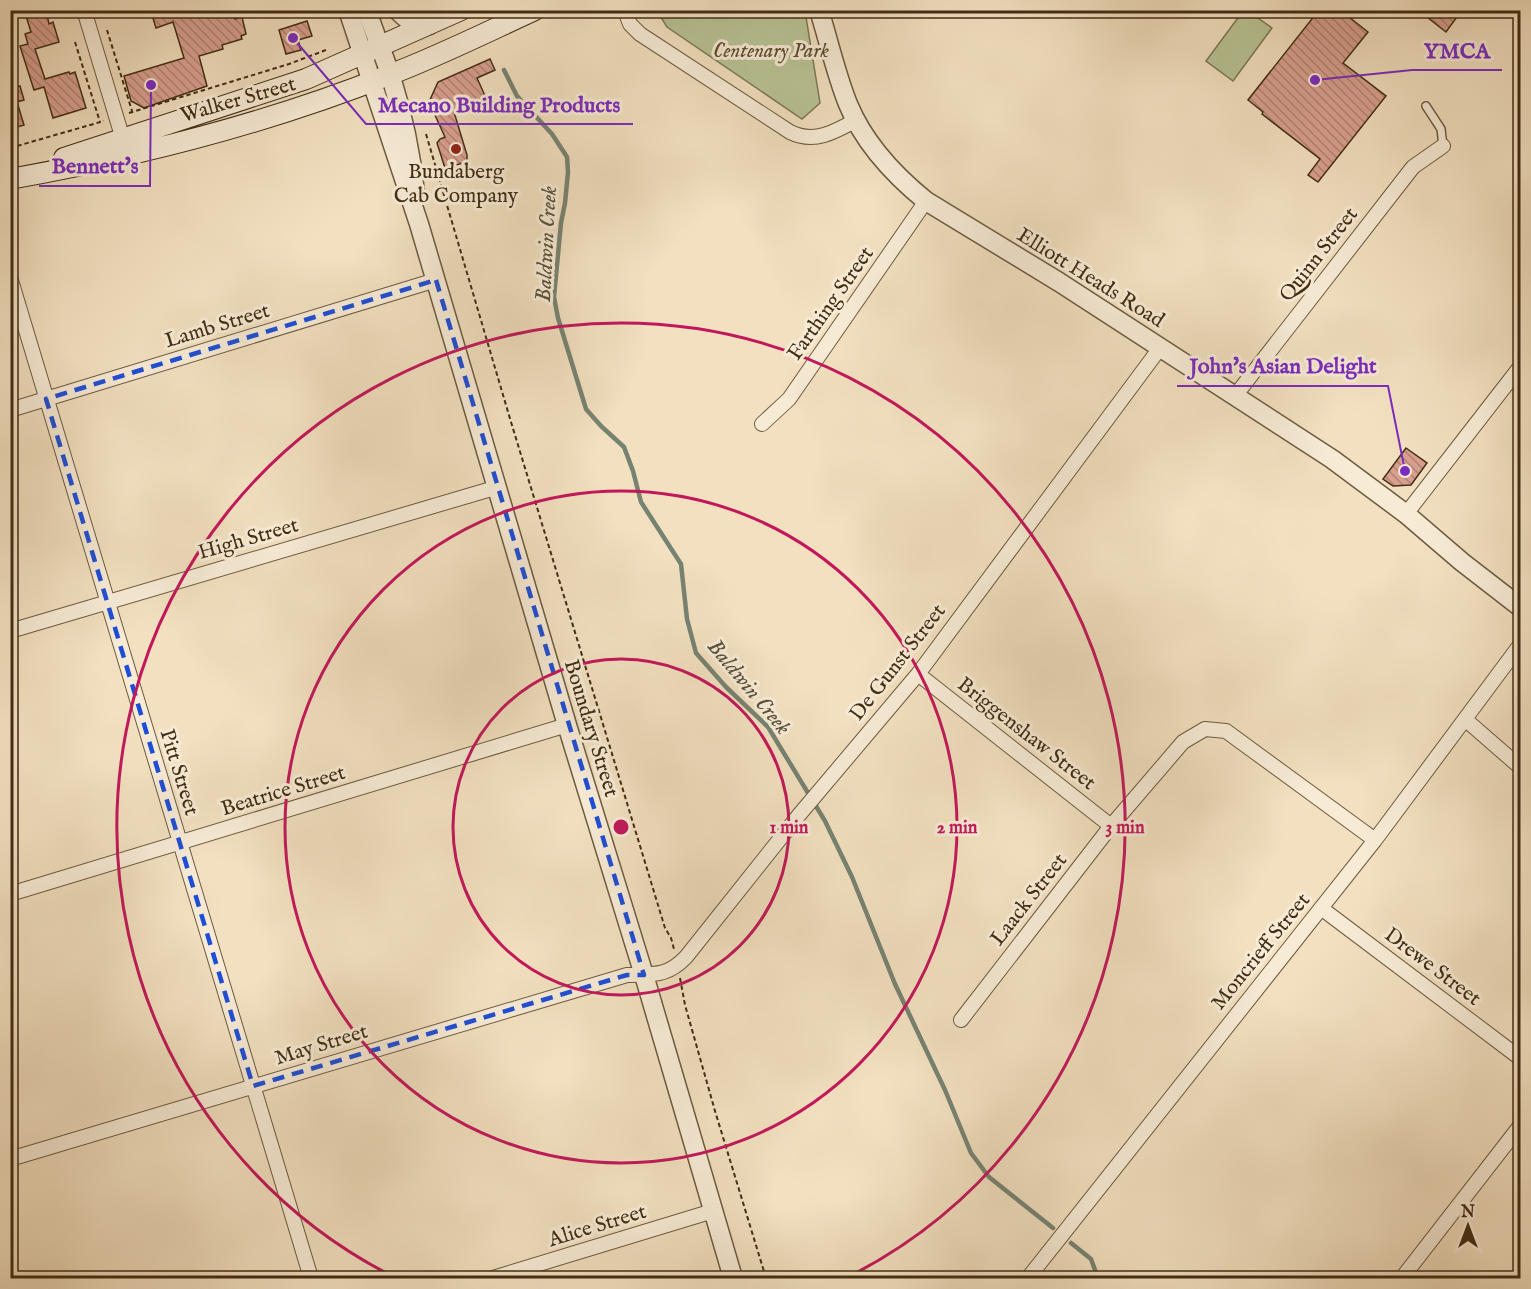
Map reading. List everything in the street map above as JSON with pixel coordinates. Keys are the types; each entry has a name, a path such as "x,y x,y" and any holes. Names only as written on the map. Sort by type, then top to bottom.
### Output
{"main road":[{"name":"Walker Street","path":"125,147 306,78 461,10"},
{"name":"Walker Street","path":"10,178 125,147 294,110 391,75 535,10"}],"street":[{"path":"84,10 125,147"},
{"name":"Boundary Street","path":"348,10 371,50 391,75 411,155 419,224"},
{"name":"Boundary Street","path":"368,10 371,82 436,280 734,1278"},
{"path":"398,10 408,20 429,25"},
{"name":"Elliott Heads Road","path":"819,10 842,88 856,120 881,159 910,188 926,201 1059,282 1332,459 1406,514 1462,562 1521,607"},
{"name":"Elliott Heads Road","path":"831,10 834,56"},
{"path":"625,11 630,24 640,34 790,132 807,138 818,137 839,130 856,120"},
{"name":"Quinn Street","path":"1235,396 1413,167 1443,146"},
{"name":"Farthing Street","path":"762,424 789,399 926,201"},
{"name":"Pitt Street","path":"10,277 311,1278"},
{"name":"Lamb Street","path":"10,410 436,280"},
{"name":"De Gunst Street","path":"644,975 663,974 672,970 686,957 799,815 918,674 1160,348"},
{"path":"1406,514 1521,367"},
{"name":"High Street","path":"10,631 498,487"},
{"name":"Moncrieff Street","path":"1028,1278 1375,840 1521,645"},
{"name":"Briggenshaw Street","path":"918,674 1111,826"},
{"path":"1466,720 1521,767"},
{"name":"Beatrice Street","path":"10,894 567,725"},
{"name":"Laack Street","path":"961,1020 1111,826 1183,742 1205,729 1226,731 1375,840"},
{"name":"Drewe Street","path":"1321,908 1521,1058"},
{"name":"May Street","path":"10,1159 627,975 644,975"},
{"path":"1402,1278 1521,1126"},
{"name":"Alice Street","path":"493,1278 713,1211"}],"lane":[{"path":"1426,106 1441,129 1443,146"}],"path":[{"path":"107,30 131,112 289,64 334,47"},
{"path":"75,42 100,122"},
{"path":"10,148 104,121"},
{"path":"426,134 511,422 665,928 674,949"},
{"path":"679,972 685,1005 706,1079 766,1278"}],"highlighted area":[{"path":"436,280 644,975 627,975 253,1086 46,399"}],"green space":[{"name":"Centenary Park","path":"657,11 805,11 820,103 802,119 667,27"},
{"path":"1243,11 1248,11 1272,28 1233,81 1206,61"}],"building":[{"path":"46,10 49,24 53,22 59,42 35,49 45,79 75,72 86,108 53,118 44,87 34,90 20,46 28,44 25,34 31,32 26,16"},
{"path":"167,10 202,10 201,17 224,10 233,10 235,19 242,17 246,34 241,36 242,39 222,45 223,49 199,56 207,86 144,108 131,101 124,76 184,58 173,22 156,28 152,15"},
{"path":"1319,10 1340,10 1368,32 1343,63 1386,96 1318,182 1308,175 1320,159 1262,114 1263,112 1248,100"},
{"path":"1418,10 1462,10 1446,32"},
{"path":"307,21 312,36 298,40 301,50 286,54 279,30"},
{"path":"490,59 495,70 477,78 486,98 454,112 467,162 445,168 437,143 445,137 429,102 438,82"},
{"path":"20,86 24,100 17,102 24,125 10,129 10,89"},
{"path":"1406,448 1427,463 1411,485 1393,486 1383,479"}],"waterway":[{"name":"Baldwin Creek","path":"504,70 517,96 552,134 567,157 568,172 554,297 558,318 586,409 624,447 641,502 681,564 687,619 696,653 726,687 768,727 825,821 852,877 895,984 945,1090 971,1153 989,1177 1053,1228"},
{"name":"Baldwin Creek","path":"1071,1243 1091,1259 1098,1278"}],"place":[{"name":"Mecano Building Products","path":"293,38"},
{"name":"YMCA","path":"1315,80"},
{"name":"Bennett's","path":"151,85"},
{"name":"Bundaberg Cab Company","path":"456,149"},
{"name":"John's Asian Delight","path":"1405,471"}]}
